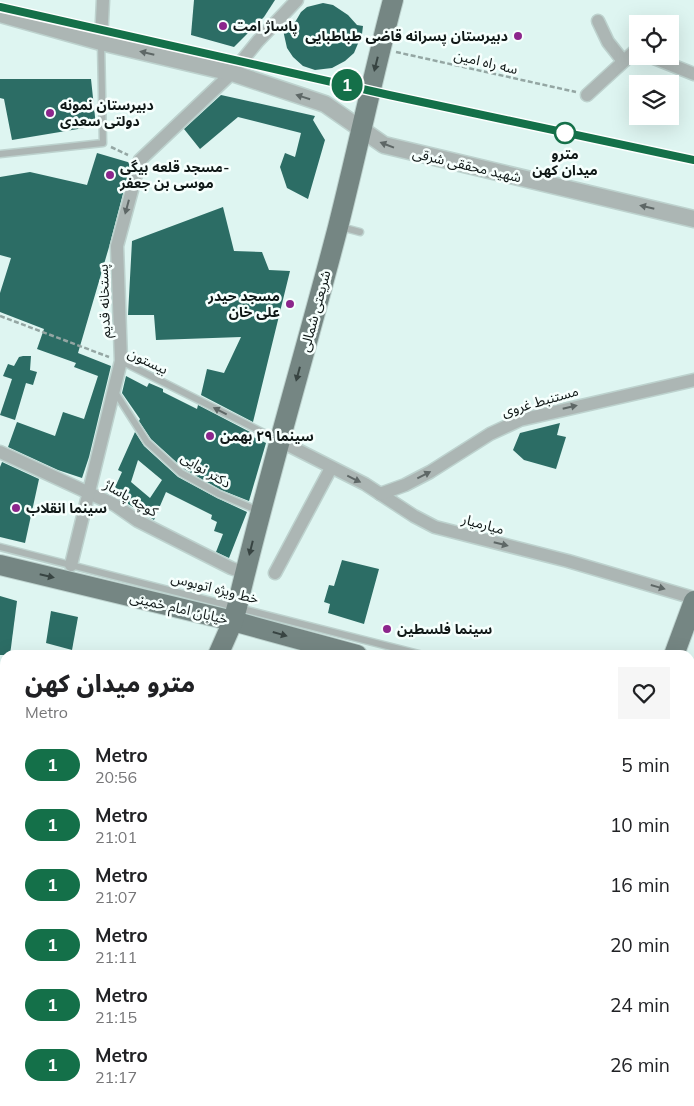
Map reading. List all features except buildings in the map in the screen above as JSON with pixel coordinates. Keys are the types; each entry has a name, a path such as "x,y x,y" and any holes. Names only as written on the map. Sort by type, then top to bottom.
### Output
{"main road":[{"name":"شریعتی شمالی","path":"220,650 235,614 260,512 338,226 393,0"},
{"name":"خیابان امام خمینی","path":"0,565 235,614 342,650"},
{"path":"676,650 693,604"}],"street":[{"path":"101,42 102,0"},
{"path":"140,160 232,73 258,41 298,0"},
{"name":"شهید محققی شرقی","path":"0,14 101,42 232,73 325,104 384,145 694,219"},
{"path":"598,22 608,42 623,61"},
{"path":"587,95 629,56"},
{"path":"672,65 694,74"},
{"name":"پستخانه قدیم","path":"71,565 121,361 117,246 140,160"},
{"name":"مستنبط غروی","path":"380,494 405,485 430,472 490,434 520,420 694,380"},
{"name":"میارمیار","path":"280,440 365,484 414,516 435,527 568,561 693,604"},
{"name":"کوچه پاساژ","path":"0,452 90,492 116,505 147,525 231,568 245,573"},
{"path":"275,573 331,468"}],"lane":[{"path":"0,154 102,143 101,42"},
{"path":"338,226 360,232"},
{"name":"بیستون","path":"121,361 280,440"},
{"name":"دکتر نوایی","path":"114,390 147,442 181,473 219,494 260,512"},
{"name":"خط ویژه اتوبوس","path":"0,547 71,565 235,614 400,650"}],"path":[{"name":"سه راه امین","path":"380,48 587,95"},
{"path":"102,143 140,160"},
{"name":"بیستون","path":"0,316 121,361"}],"metro line":[{"name":"1","path":"0,7 389,95 694,160"}],"place":[{"name":"پاساژ امت","path":"223,26"},
{"name":"دبیرستان پسرانه قاضی طباطبایی","path":"518,36"},
{"name":"دبیرستان نمونه دولتی سعدی","path":"50,113"},
{"name":"مترو میدان کهن","path":"565,133"},
{"name":"مسجد قلعه بیگی- موسی بن جعفر","path":"110,175"},
{"name":"مسجد حیدر علی خان","path":"290,304"},
{"name":"سینما ۲۹ بهمن","path":"210,436"},
{"name":"سینما انقلاب","path":"16,508"},
{"name":"سینما فلسطین","path":"387,629"}]}
